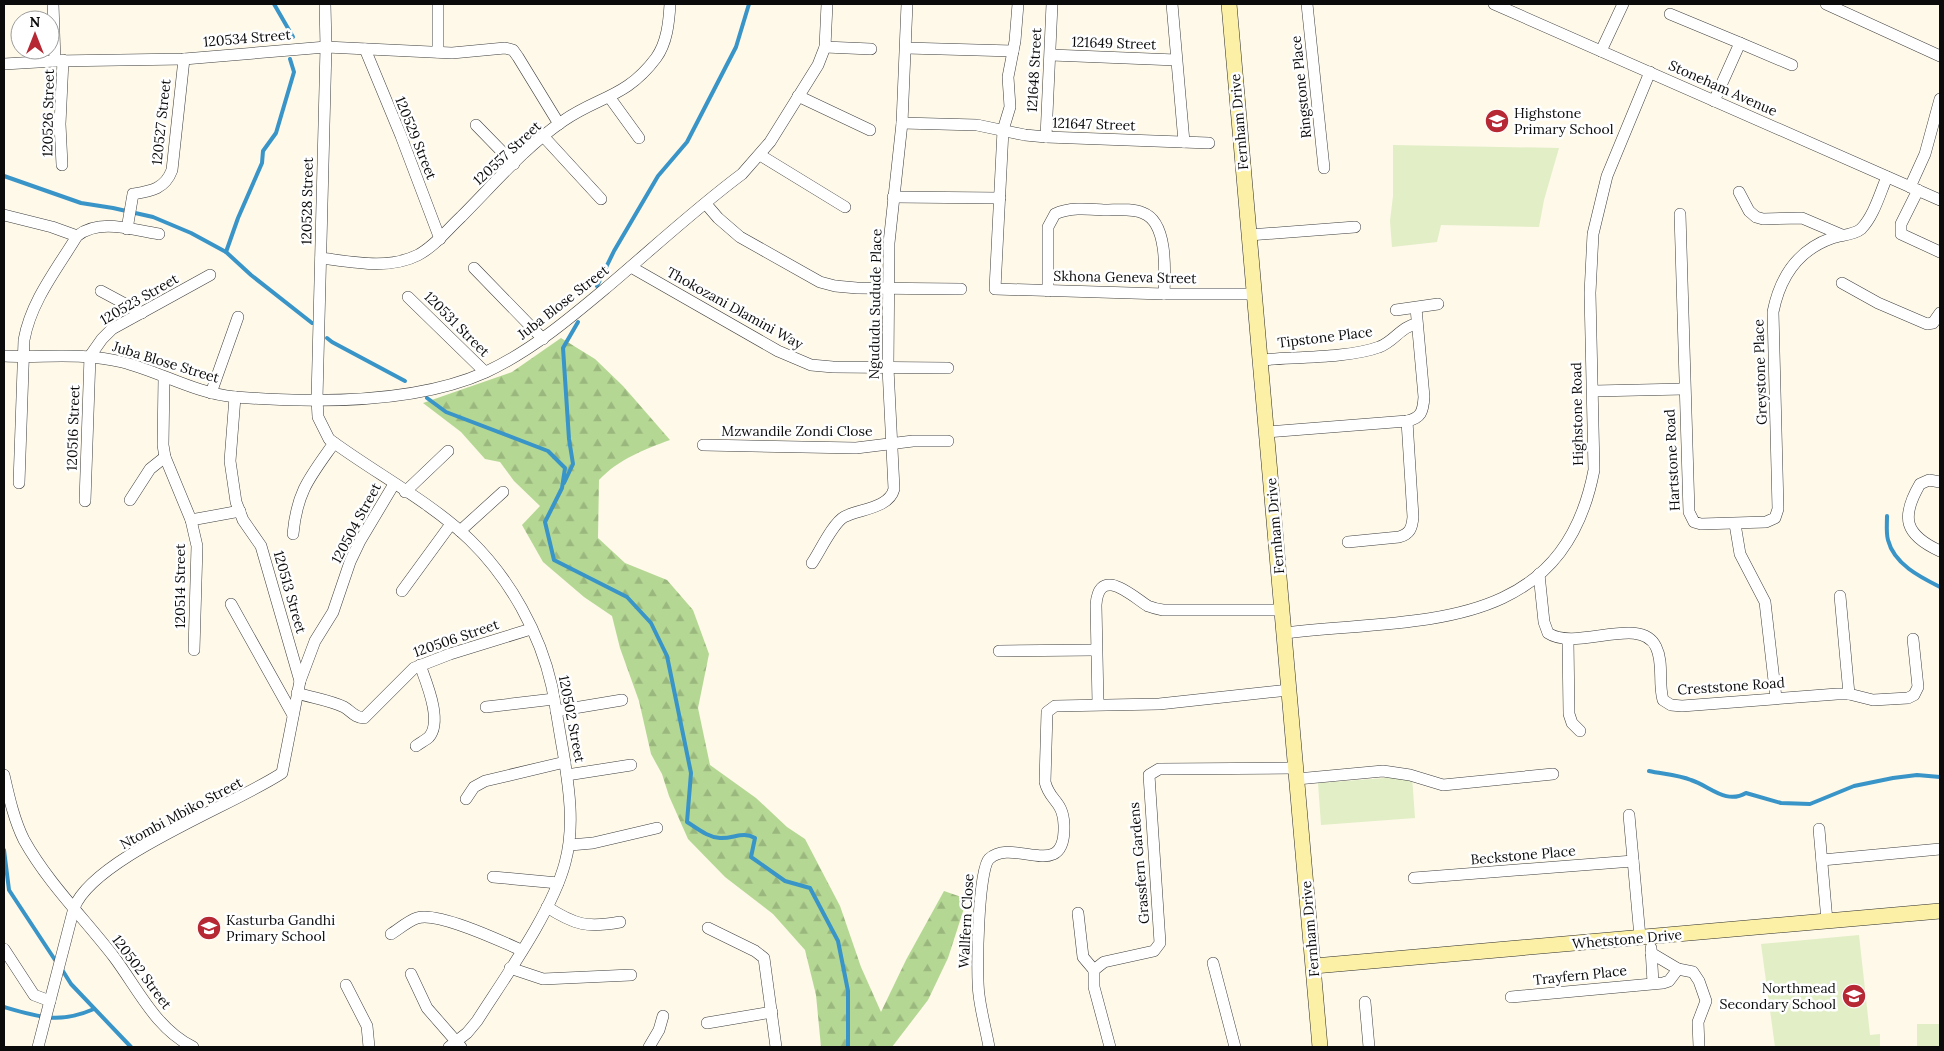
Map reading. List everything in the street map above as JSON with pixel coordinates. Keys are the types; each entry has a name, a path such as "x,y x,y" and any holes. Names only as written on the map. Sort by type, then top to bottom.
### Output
{"street":[{"name":"120528 Street","path":"317,399 326,47 325,4"},
{"path":"438,4 438,52"},
{"name":"120557 Street","path":"321,258 363,263 398,261 419,254 440,239 514,164 559,124 610,98 634,82 657,56 668,30 670,4"},
{"name":"Juba Blose Street","path":"4,356 90,356 121,362 211,393 235,397 317,399 400,396 453,383 484,372 543,339 742,174 760,155 818,65 825,47 827,4"},
{"name":"Ngududu Sudude Place","path":"812,563 841,519 879,504 892,494 888,368 889,244 902,123 908,4"},
{"path":"893,197 1000,198 1003,130 1010,107 1008,77 1018,4"},
{"name":"121648 Street","path":"1046,137 1052,4"},
{"path":"1172,4 1184,142"},
{"name":"Fernham Drive","path":"1229,4 1320,1047"},
{"name":"Ringstone Place","path":"1307,4 1324,168"},
{"name":"Stoneham Avenue","path":"1494,4 1940,200"},
{"path":"1601,51 1623,4"},
{"path":"1826,4 1940,56"},
{"path":"1670,14 1792,65"},
{"path":"1714,101 1740,43"},
{"name":"120534 Street","path":"60,60 184,59 326,47 438,52 506,48 513,50 559,124"},
{"path":"825,47 871,49"},
{"path":"906,48 1013,51"},
{"name":"120529 Street","path":"365,49 401,136 440,239"},
{"name":"121649 Street","path":"1051,55 1176,60"},
{"name":"120527 Street","path":"128,224 132,199 156,190 169,180 175,157 176,124 184,59"},
{"name":"120534 Street","path":"4,64 59,60"},
{"name":"120526 Street","path":"59,60 62,165"},
{"name":"Highstone Road","path":"1284,633 1441,618 1467,612 1510,595 1539,574 1559,554 1570,536 1590,490 1594,470 1594,390 1590,293 1593,234 1607,176 1650,72"},
{"path":"798,96 870,130"},
{"path":"610,98 639,138"},
{"path":"1940,99 1925,154 1902,224 1901,234 1940,252"},
{"name":"121647 Street","path":"902,123 976,125 1046,137 1209,143"},
{"path":"476,125 514,164"},
{"path":"544,137 601,199"},
{"path":"760,155 846,207"},
{"name":"Greystone Place","path":"1736,524 1766,522 1777,515 1773,312 1780,289 1791,265 1800,256 1811,248 1842,235 1857,232 1864,224 1887,177"},
{"path":"1739,192 1749,211 1763,220 1802,218 1842,235"},
{"name":"Skhona Geneva Street","path":"1000,198 995,289 1164,294 1254,294"},
{"path":"706,204 718,218 740,237 820,282 835,286 857,288 961,289"},
{"path":"1048,291 1047,235 1048,227 1055,214 1077,209 1127,210 1145,213 1152,217 1160,232 1164,294"},
{"name":"Hartstone Road","path":"1680,214 1688,506 1691,518 1701,524 1736,524"},
{"path":"4,216 52,227 77,236"},
{"path":"19,483 24,357 28,320 77,236 84,230 96,226 128,224 159,234"},
{"path":"1249,236 1355,227"},
{"name":"Thokozani Dlamini Way","path":"631,267 795,360 811,365 833,367 948,368"},
{"path":"474,268 543,339"},
{"name":"120523 Street","path":"90,356 106,334 210,276"},
{"path":"1842,283 1878,303 1927,324 1933,323 1940,313"},
{"path":"101,292 142,313"},
{"name":"120531 Street","path":"408,297 484,372"},
{"path":"1396,310 1438,304"},
{"path":"1266,432 1417,419 1423,411 1424,397 1416,308"},
{"path":"211,393 238,317"},
{"name":"Tipstone Place","path":"1260,360 1343,353 1379,347 1405,328 1418,324"},
{"name":"120516 Street","path":"85,501 90,356"},
{"name":"120514 Street","path":"164,378 161,424 165,457 192,520 197,546 194,650"},
{"name":"Hartstone Road","path":"1594,390 1684,389"},
{"name":"120513 Street","path":"235,397 230,461 240,511 261,546 300,682"},
{"name":"120502 Street","path":"317,399 321,426 328,439 456,527 484,554 510,588 531,629 547,668 555,705 567,775 570,845 558,883 547,907 476,1021 456,1045"},
{"path":"1348,542 1400,537 1407,535 1411,529 1413,517 1407,421"},
{"name":"Mzwandile Zondi Close","path":"703,445 856,448 913,441 948,441"},
{"path":"293,534 296,511 303,488 334,443"},
{"path":"405,492 448,450"},
{"path":"130,500 150,469 165,457"},
{"path":"1940,482 1929,480 1920,484 1908,512 1909,526 1915,536 1940,551"},
{"name":"120504 Street","path":"293,715 300,682 315,641 332,612 350,562 394,484"},
{"path":"402,591 456,527 503,492"},
{"path":"192,520 240,511"},
{"path":"1736,524 1740,554 1765,602 1776,698"},
{"path":"1539,574 1546,629 1554,638 1568,640 1570,714 1572,723 1580,731"},
{"path":"1098,704 1095,650 1097,597 1102,588 1110,586 1123,587 1147,605 1163,610 1282,610"},
{"path":"1840,596 1849,694"},
{"path":"231,604 293,715"},
{"name":"120506 Street","path":"297,694 344,707 358,718 364,718 405,674 420,664 531,629"},
{"name":"Creststone Road","path":"1568,640 1637,633 1649,636 1657,648 1664,700 1671,705 1849,694 1873,700 1908,698 1914,695 1918,687 1913,639"},
{"path":"1000,651 1095,650"},
{"path":"416,746 431,735 434,720 430,693 420,664"},
{"name":"Wallfern Close","path":"989,1047 978,982 983,871 990,858 997,854 1046,855 1056,853 1063,845 1063,809 1047,789 1045,782 1046,712 1054,706 1160,704 1232,698 1289,690"},
{"path":"486,707 555,705 622,700"},
{"name":"Ntombi Mbiko Street","path":"38,1047 74,908 85,890 115,865 164,835 261,787 282,773 293,715"},
{"path":"466,799 474,787 485,780 564,762"},
{"path":"567,775 631,766"},
{"name":"Grassfern Gardens","path":"1094,970 1104,962 1154,952 1160,943 1149,775 1159,769 1296,773"},
{"path":"1296,773 1383,771 1403,773 1443,784 1553,774"},
{"name":"120502 Street","path":"4,775 14,814 24,838 41,869 114,958 158,1020 172,1033 193,1047"},
{"path":"1629,815 1633,861 1645,937 1651,953 1653,984"},
{"path":"570,845 593,843 657,828"},
{"path":"1819,829 1827,921"},
{"path":"1822,860 1940,849"},
{"name":"Beckstone Place","path":"1414,878 1633,861"},
{"path":"493,877 558,883"},
{"path":"547,907 581,925 598,926 620,922"},
{"name":"Whetstone Drive","path":"1314,966 1940,911"},
{"path":"1078,913 1083,957 1094,970 1094,986 1110,1047"},
{"path":"391,934 418,917 429,917 486,935 521,950"},
{"path":"708,928 755,951 764,958 776,1047"},
{"path":"4,949 34,994 49,1005"},
{"path":"1651,953 1678,969 1696,975 1706,1001 1698,1022 1699,1047"},
{"path":"1213,962 1235,1047"},
{"path":"510,968 543,979 631,975"},
{"name":"Trayfern Place","path":"1511,997 1653,984 1669,981 1678,969"},
{"path":"411,974 427,1008 456,1045"},
{"path":"346,985 367,1026 369,1047"},
{"path":"1365,1002 1369,1047"},
{"path":"707,1023 772,1012"},
{"path":"649,1047 659,1030 663,1016"}],"green space":[{"path":"1393,145 1559,148 1544,200 1539,227 1441,225 1437,242 1392,247 1390,221 1393,196"},
{"path":"561,338 595,359 623,386 670,440 623,461 599,480 598,538 625,563 667,580 693,610 709,654 698,708 710,765 756,798 787,827 805,839 840,906 861,967 881,1012 906,960 944,891 967,899 948,958 928,1000 892,1047 821,1047 816,995 805,950 773,914 725,877 688,839 669,796 662,774 651,754 639,701 620,648 612,616 584,597 543,562 522,525 540,506 514,481 500,462 485,459 461,432 423,403 512,372"},
{"path":"1412,776 1415,818 1321,825 1318,783"},
{"path":"1859,935 1870,1035 1880,1034 1880,1047 1775,1047 1761,944"},
{"path":"1917,1024 1940,1024 1940,1047 1917,1047"}],"waterway":[{"path":"274,4 293,37"},
{"path":"597,286 614,251 658,176 687,142 736,47 749,4"},
{"path":"226,252 238,218 262,163 263,151 276,133 294,72 290,59"},
{"path":"4,176 81,203 153,217 191,233 226,252 251,275 312,323"},
{"path":"564,483 573,464 569,439 563,348 578,322"},
{"path":"327,338 405,381"},
{"path":"427,398 446,412 548,451 565,468 562,488 545,522 554,560 627,597 651,623 667,656 691,773 687,822 702,832 715,837 725,838 746,835 755,838 751,857 785,881 810,888 838,941 848,991 848,1047"},
{"path":"1887,516 1887,537 1896,556 1909,569 1940,587"},
{"path":"1649,771 1686,778 1725,796 1732,797 1746,793 1781,803 1810,804 1854,786 1917,775 1940,777"},
{"path":"4,850 9,890 57,963"},
{"path":"61,968 71,984 131,1047"},
{"path":"4,1007 38,1016 60,1018 82,1014 94,1009"}],"place":[{"name":"Highstone Primary School","path":"1497,121"},
{"name":"Kasturba Gandhi Primary School","path":"209,928"},
{"name":"Northmead Secondary School","path":"1854,996"}]}
